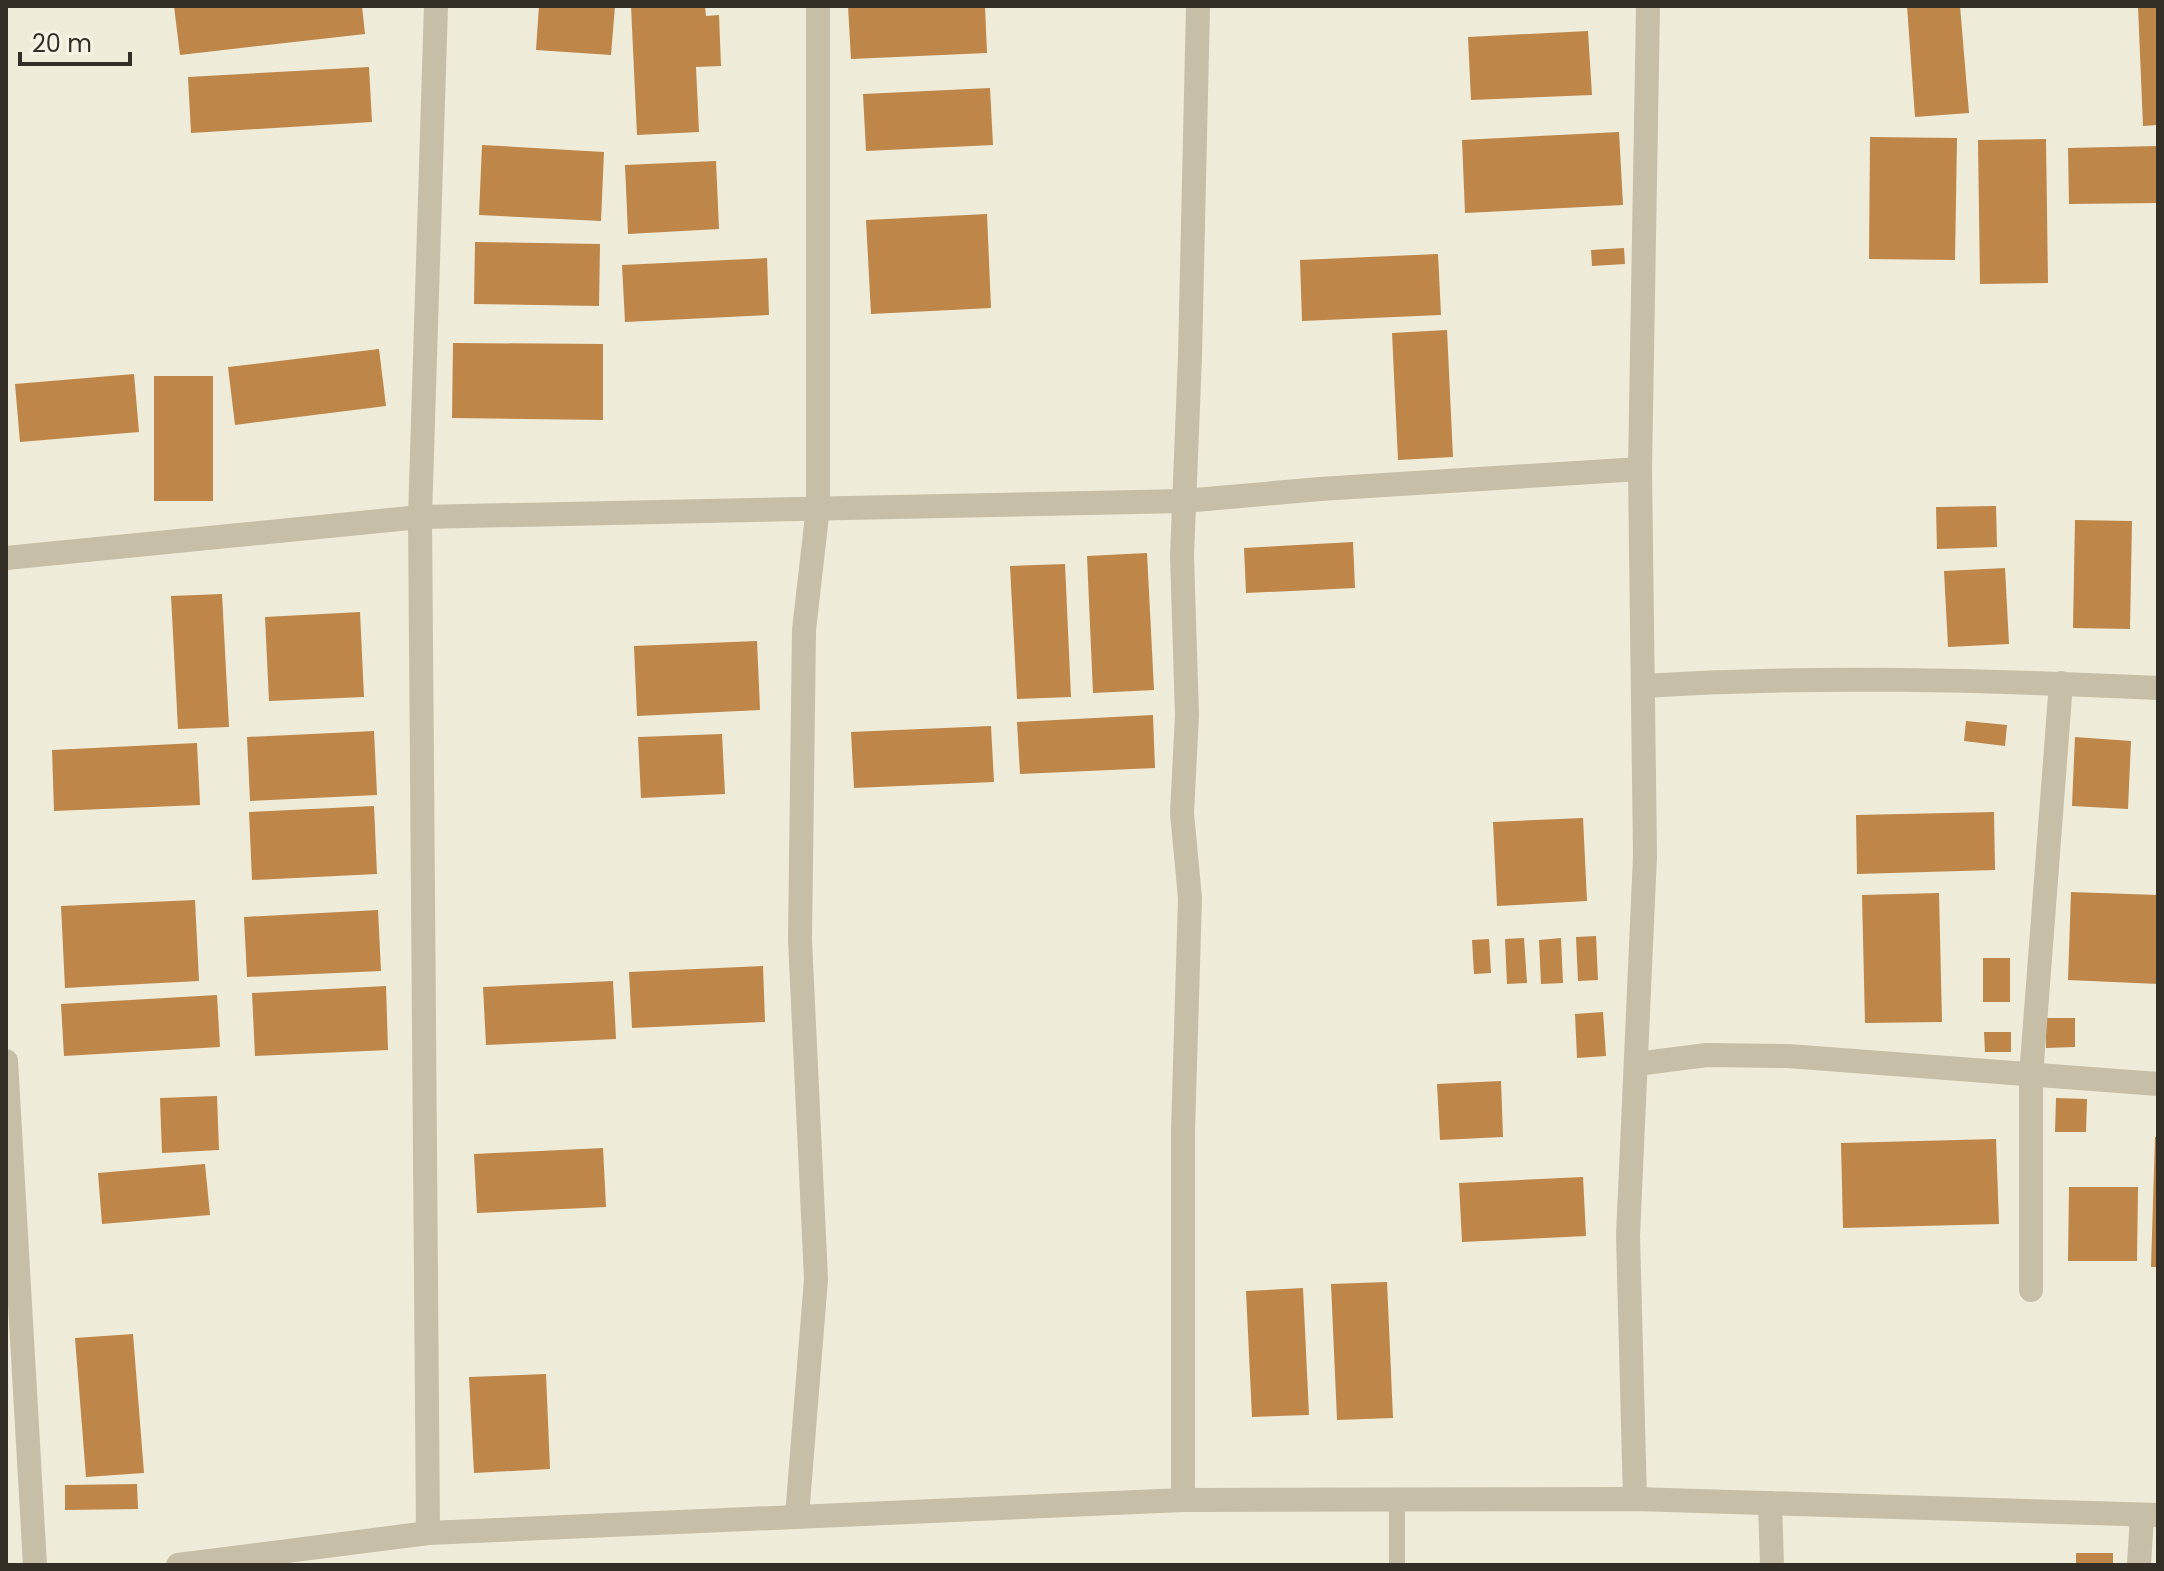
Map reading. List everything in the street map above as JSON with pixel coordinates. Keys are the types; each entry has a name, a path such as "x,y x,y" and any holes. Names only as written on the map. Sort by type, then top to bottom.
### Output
{"street":[{"path":"428,1533 420,517 436,6"},
{"path":"797,1516 816,1279 800,940 804,630 818,507 818,6"},
{"path":"1183,1500 1183,1131 1190,898 1182,813 1187,715 1182,556 1198,6"},
{"path":"1635,1499 1628,1236 1645,856 1640,469 1648,6"},
{"path":"6,558 420,517 1184,501 1320,489 1640,469"},
{"path":"1643,686 1741,679 2061,683 2158,688"},
{"path":"2031,1290 2031,1076 2061,683"},
{"path":"1636,1064 1707,1055 1788,1056 2158,1084"},
{"path":"6,1061 35,1565"},
{"path":"178,1565 280,1559 428,1533 797,1516 1183,1500 1635,1499 2150,1515 2139,1565"},
{"path":"1770,1503 1772,1565"}],"lane":[{"path":"1397,1501 1397,1565"}],"building":[{"path":"174,6 362,6 365,34 180,55"},
{"path":"539,6 615,6 611,55 536,50"},
{"path":"631,6 705,6 706,16 719,15 721,66 696,67 699,132 637,135"},
{"path":"848,6 985,6 987,53 851,59"},
{"path":"1907,6 1960,6 1969,113 1915,117"},
{"path":"2138,6 2158,6 2158,125 2143,126"},
{"path":"1588,31 1592,95 1471,100 1468,37"},
{"path":"369,67 372,122 191,133 188,77"},
{"path":"990,88 993,145 866,151 863,94"},
{"path":"1619,132 1623,205 1465,213 1462,140"},
{"path":"1870,137 1957,138 1955,260 1869,259"},
{"path":"2046,139 2048,283 1980,284 1978,140"},
{"path":"482,145 604,152 601,221 479,215"},
{"path":"2158,146 2158,203 2069,204 2068,148"},
{"path":"716,161 719,229 628,234 625,165"},
{"path":"987,214 991,308 871,314 866,220"},
{"path":"475,242 600,244 599,306 474,304"},
{"path":"1624,248 1625,264 1592,266 1591,250"},
{"path":"1438,254 1441,315 1302,321 1300,260"},
{"path":"767,258 769,315 625,322 622,265"},
{"path":"1447,330 1453,457 1398,460 1392,333"},
{"path":"453,343 603,344 603,420 452,418"},
{"path":"379,349 386,406 235,425 228,367"},
{"path":"134,374 139,432 20,442 15,384"},
{"path":"154,376 213,376 213,501 154,501"},
{"path":"1996,506 1997,547 1937,549 1936,507"},
{"path":"2075,520 2132,521 2130,629 2073,628"},
{"path":"1353,542 1355,588 1246,593 1244,548"},
{"path":"1147,553 1154,690 1093,693 1087,556"},
{"path":"1065,564 1071,697 1017,699 1010,566"},
{"path":"2005,568 2009,644 1948,647 1944,571"},
{"path":"222,594 229,727 178,729 171,596"},
{"path":"360,612 364,697 269,701 265,617"},
{"path":"757,641 760,710 637,716 634,646"},
{"path":"1153,715 1155,768 1020,774 1017,722"},
{"path":"1966,721 2007,725 2005,746 1964,741"},
{"path":"991,726 994,782 854,788 851,732"},
{"path":"374,731 377,795 250,801 247,737"},
{"path":"722,734 725,794 641,798 638,737"},
{"path":"2075,737 2131,741 2128,809 2072,806"},
{"path":"197,743 200,805 54,811 52,750"},
{"path":"374,806 377,874 252,880 249,812"},
{"path":"1994,812 1995,870 1857,874 1856,815"},
{"path":"1583,818 1587,901 1497,906 1493,822"},
{"path":"2071,892 2158,895 2158,984 2068,980"},
{"path":"1939,893 1942,1022 1865,1023 1862,895"},
{"path":"195,900 199,981 65,988 61,906"},
{"path":"378,910 381,971 247,977 244,917"},
{"path":"1596,936 1598,980 1578,981 1576,937"},
{"path":"1524,938 1527,983 1507,984 1505,939"},
{"path":"1561,938 1563,983 1541,984 1539,940"},
{"path":"1489,939 1491,973 1474,974 1472,940"},
{"path":"1983,958 2010,958 2010,1002 1983,1002"},
{"path":"763,966 765,1022 632,1028 629,972"},
{"path":"613,981 616,1039 486,1045 483,987"},
{"path":"386,986 388,1050 255,1056 252,993"},
{"path":"217,995 220,1047 64,1056 61,1004"},
{"path":"1603,1012 1606,1056 1577,1058 1575,1014"},
{"path":"2046,1018 2075,1018 2075,1047 2046,1048"},
{"path":"1984,1032 2011,1032 2011,1052 1985,1052"},
{"path":"1501,1081 1503,1137 1440,1140 1437,1084"},
{"path":"217,1096 219,1150 162,1153 160,1098"},
{"path":"2056,1098 2087,1099 2086,1132 2055,1132"},
{"path":"2155,1137 2158,1137 2158,1267 2151,1267"},
{"path":"1996,1139 1999,1224 1843,1228 1841,1143"},
{"path":"603,1148 606,1207 477,1213 474,1154"},
{"path":"205,1164 210,1215 102,1224 98,1173"},
{"path":"1583,1177 1586,1236 1462,1242 1459,1183"},
{"path":"2069,1187 2138,1187 2137,1261 2068,1261"},
{"path":"1387,1282 1393,1418 1337,1420 1331,1284"},
{"path":"1303,1288 1309,1415 1252,1417 1246,1291"},
{"path":"133,1334 144,1473 86,1477 75,1338"},
{"path":"546,1374 550,1469 474,1473 469,1377"},
{"path":"137,1484 138,1509 65,1510 65,1485"},
{"path":"2076,1553 2113,1553 2113,1565 2076,1565"}]}
